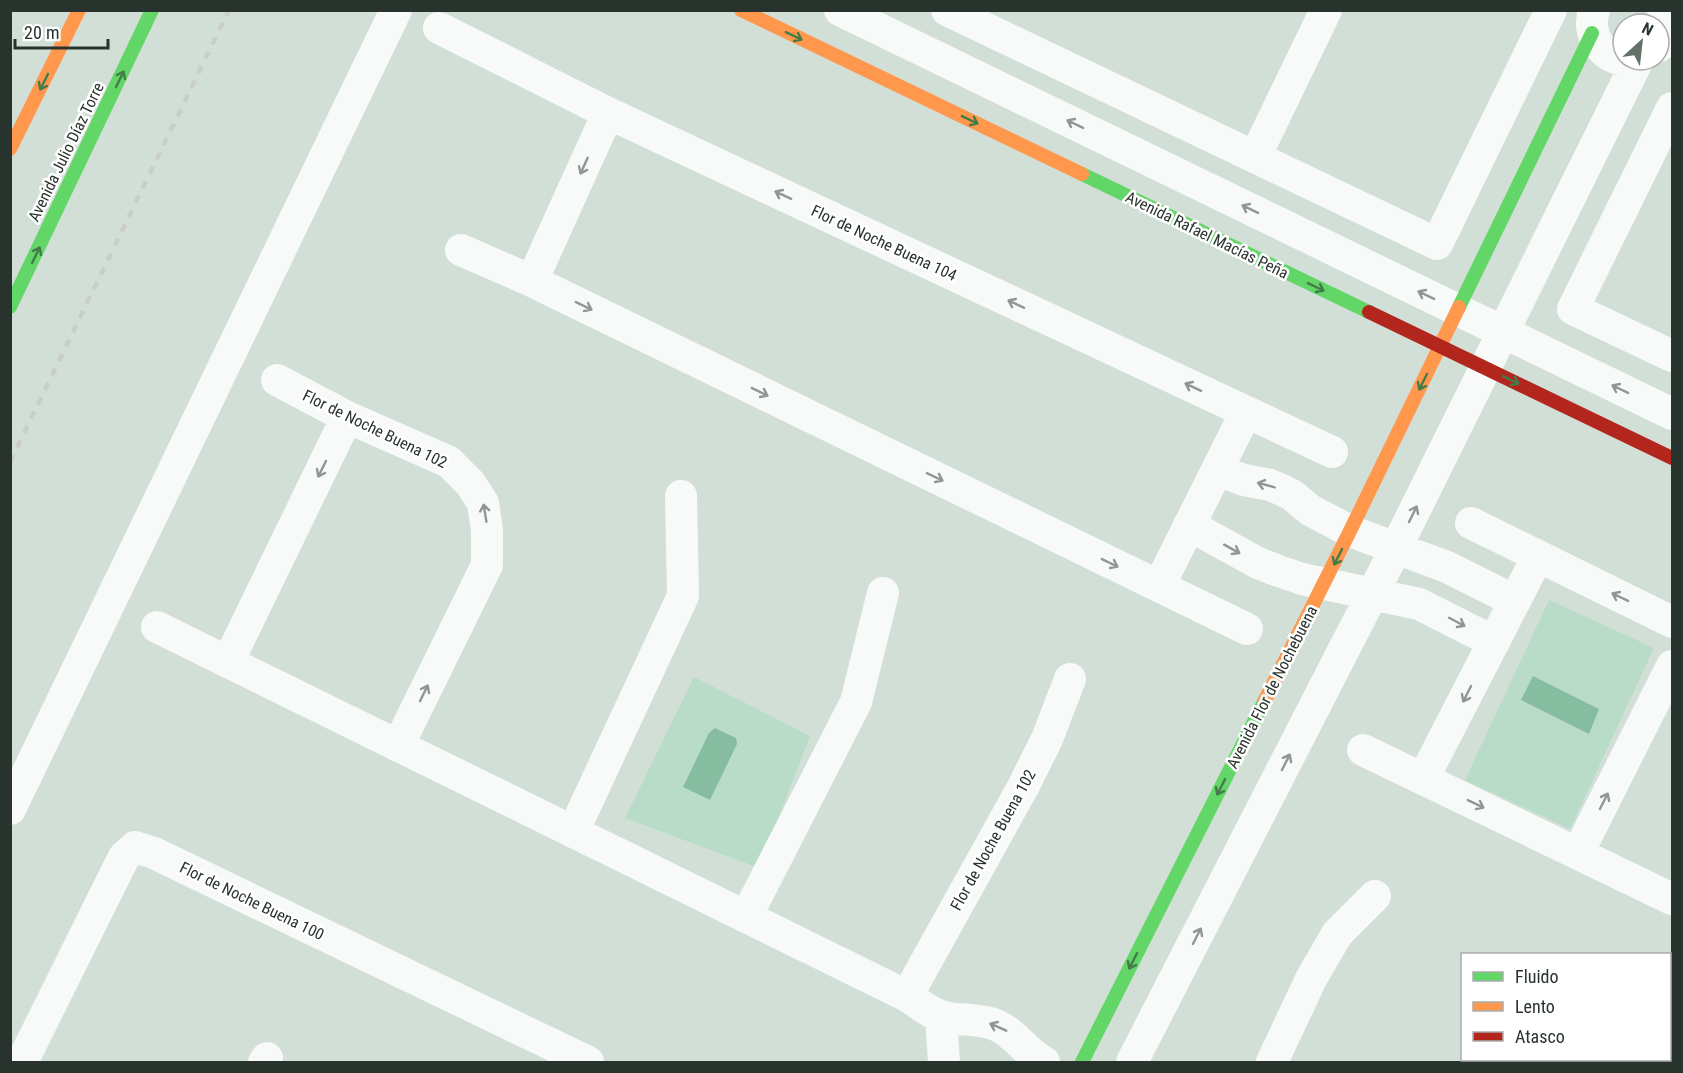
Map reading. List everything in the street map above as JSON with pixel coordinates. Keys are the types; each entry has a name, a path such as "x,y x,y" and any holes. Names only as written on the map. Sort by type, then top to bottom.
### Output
{"street":[{"path":"10,149 79,10"},
{"name":"Avenida Julio Díaz Torre","path":"10,307 152,10"},
{"path":"10,809 396,10"},
{"name":"Avenida Rafael Macías Peña","path":"741,10 1672,458"},
{"path":"840,10 1672,414"},
{"path":"947,10 1437,244 1551,10"},
{"path":"1255,157 1326,10"},
{"path":"1593,22 1597,44 1611,57"},
{"name":"Avenida Flor de Nochebuena","path":"1082,1062 1350,531 1458,310 1593,22"},
{"name":"Flor de Noche Buena 104","path":"438,28 608,113 1332,452"},
{"path":"1132,1062 1396,548 1632,72"},
{"path":"1672,108 1573,309 1672,356"},
{"path":"532,281 608,113"},
{"path":"461,250 532,281 1247,629"},
{"name":"Flor de Noche Buena 102","path":"277,380 347,417 449,462 470,483 483,503 487,530 487,565 398,746"},
{"path":"1159,586 1246,412"},
{"path":"228,662 347,417"},
{"path":"1217,470 1282,490 1310,510 1350,531 1447,567 1515,601"},
{"path":"573,832 683,596 681,496"},
{"path":"1471,524 1672,622"},
{"path":"1189,525 1258,563 1302,579 1426,606 1494,642"},
{"path":"1423,778 1538,556"},
{"path":"746,917 856,702 883,593"},
{"path":"157,627 907,996 941,1017 993,1024 1006,1030 1034,1057 1044,1062"},
{"path":"1578,853 1672,666"},
{"name":"Flor de Noche Buena 102","path":"907,996 1023,787 1047,739 1070,679"},
{"path":"1363,750 1672,899"},
{"name":"Flor de Noche Buena 100","path":"22,1062 124,857 135,847 153,853 588,1062"},
{"path":"1272,1062 1311,979 1337,934 1375,896"},
{"path":"941,1017 944,1062"}],"shaded area":[{"path":"1549,600 1654,648 1570,829 1465,780"},
{"path":"1533,676 1599,709 1589,734 1521,700"},
{"path":"694,677 810,736 759,868 625,818"},
{"path":"715,728 736,738 737,744 710,800 683,787 709,733"}],"railway":[{"path":"10,462 229,10"}],"traffic: fast":[{"path":"10,307 152,10"},
{"path":"1459,307 1592,33"},
{"path":"1082,174 1369,312"},
{"path":"1082,1062 1265,700"}],"traffic: slow":[{"path":"10,149 79,10"},
{"path":"741,10 1082,174"},
{"path":"1265,700 1459,307"}],"traffic: jam":[{"path":"1369,312 1672,458"}]}
